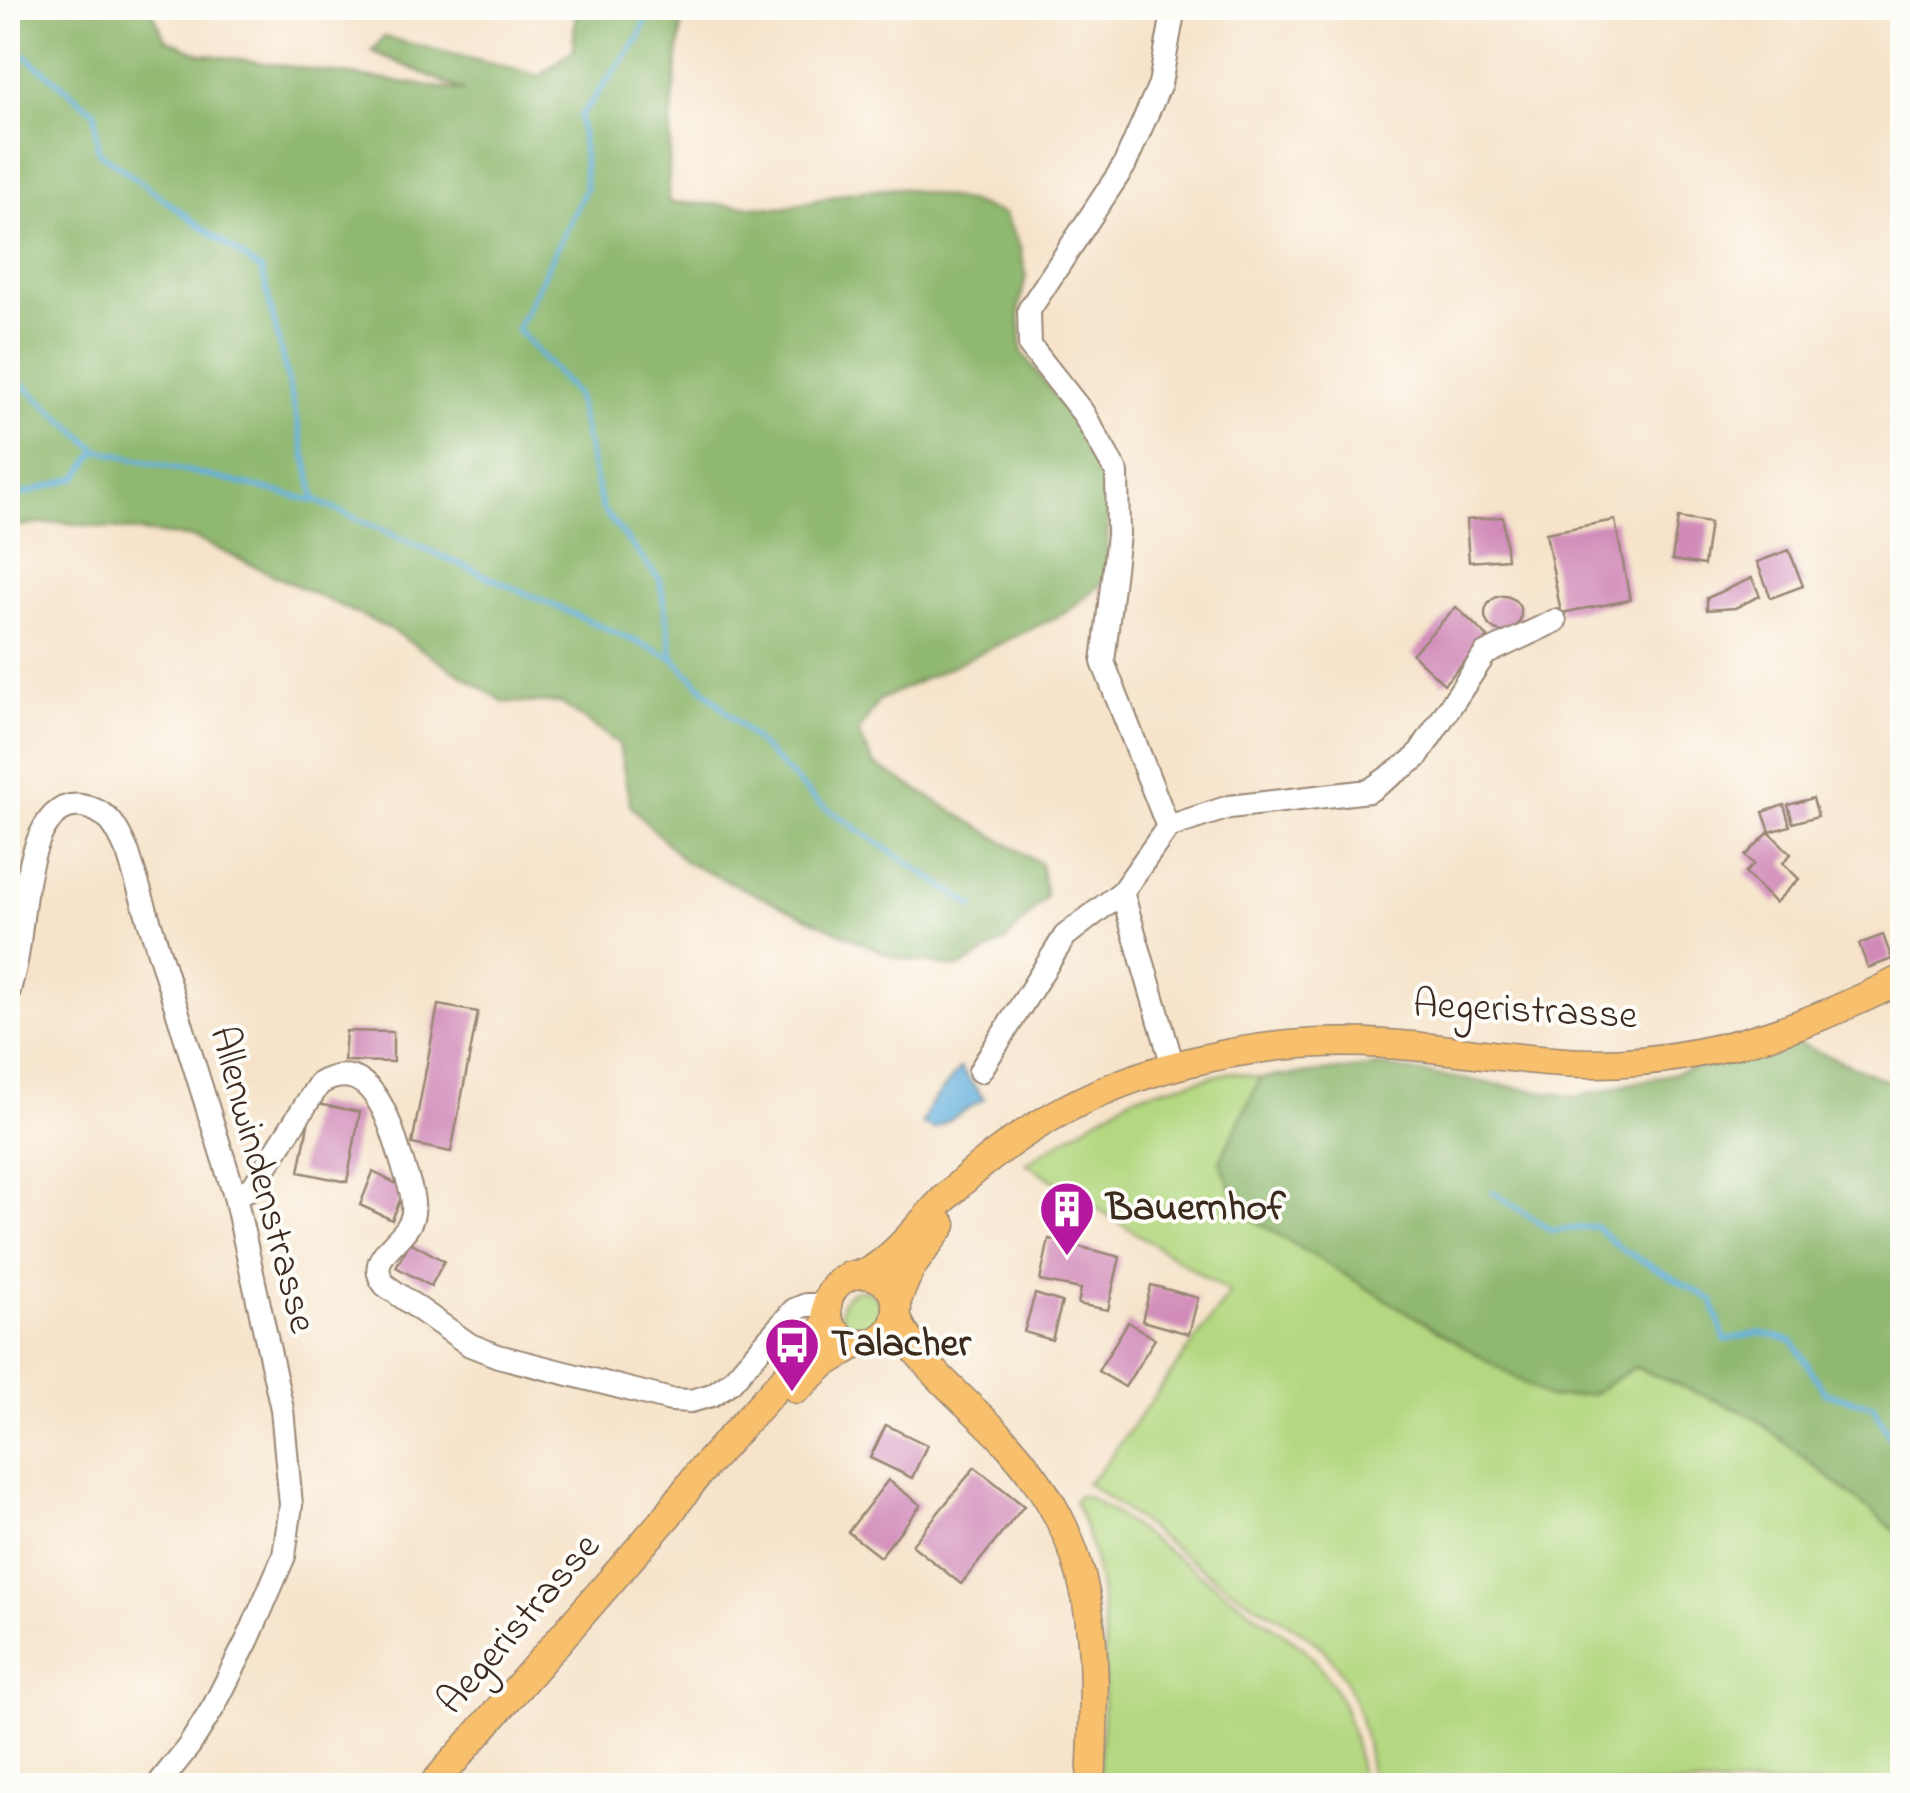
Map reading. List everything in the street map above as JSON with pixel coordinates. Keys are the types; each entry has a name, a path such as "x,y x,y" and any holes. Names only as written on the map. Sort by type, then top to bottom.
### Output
{"main road":[{"name":"Aegeristrasse","path":"432,1786 668,1516 698,1474 809,1351 827,1312 830,1295 844,1279 865,1274 887,1260 945,1198 1001,1150 1071,1107 1173,1066 1273,1045 1384,1044 1592,1063 1656,1060 1788,1028 1852,1005 1902,979"},
{"name":"Aegeristrasse","path":"668,1516 825,1363 884,1337 910,1269 972,1193 1042,1136 1134,1079"},
{"path":"865,1274 884,1282 916,1349 1009,1446 1047,1495 1080,1562 1094,1672 1091,1786"},
{"path":"827,1312 838,1336 906,1361 960,1396"}],"street":[{"path":"1168,827 1103,662 1118,534 1116,473 1083,413 1030,346 1029,310 1124,166 1160,84 1174,8"},
{"path":"980,1071 1066,936 1122,892 1168,827 1230,808 1369,792 1416,758 1485,654 1555,622"},
{"name":"Allenwindenstrasse","path":"8,994 26,890 44,826 67,808 98,810 114,822 128,853 235,1196 282,1409 291,1505 288,1535 275,1582 214,1706 190,1746 157,1786"},
{"path":"1122,892 1173,1066"},
{"path":"235,1196 252,1188 319,1084 331,1077 356,1078 368,1085 386,1114 413,1198 414,1214 409,1227 381,1256 378,1277 470,1344 531,1365 671,1400 692,1401 712,1395 731,1382 794,1310 806,1305 827,1312"}],"green space":[{"path":"8,8 151,8 165,39 201,54 464,91 372,51 384,37 540,76 573,50 576,8 678,8 683,12 671,120 668,202 783,208 852,192 900,188 969,202 1004,214 1020,247 1026,276 1019,308 1022,352 1076,425 1108,484 1107,579 1067,612 879,700 858,733 874,764 1041,864 1046,897 1005,941 959,968 894,957 685,862 630,805 619,744 561,703 504,702 388,628 194,538 58,522 8,527"},
{"path":"1797,1043 1902,1087 1902,1536 1751,1415 1635,1367 1592,1394 1549,1398 1241,1212 1220,1161 1260,1078 1379,1066 1577,1097"},
{"path":"1231,1072 1260,1078 1220,1161 1592,1394 1635,1367 1751,1415 1902,1536 1902,1785 1371,1785 1359,1713 1345,1679 1324,1650 1215,1578 1086,1483 1099,1472 1230,1293 1026,1163 1133,1096"},
{"path":"861,1290 875,1296 881,1310 875,1324 861,1330 847,1324 841,1310 847,1296"},
{"path":"1078,1496 1086,1496 1111,1511 1304,1648 1329,1679 1345,1711 1362,1785 1098,1785 1104,1677 1102,1605 1088,1535 1074,1501"}],"water":[{"path":"960,1068 984,1099 934,1129 922,1124 929,1107"}],"building":[{"path":"1503,517 1507,559 1469,562 1466,520"},
{"path":"1678,518 1710,523 1704,565 1672,560"},
{"path":"1615,520 1630,600 1561,613 1546,533"},
{"path":"1789,550 1803,586 1771,598 1757,562"},
{"path":"1752,578 1760,596 1735,608 1707,610 1707,598"},
{"path":"1503,596 1516,601 1521,614 1516,627 1503,632 1490,627 1485,614 1490,601"},
{"path":"1456,607 1488,637 1444,684 1412,654"},
{"path":"1813,798 1818,816 1793,823 1788,805"},
{"path":"1784,805 1790,826 1770,832 1763,812"},
{"path":"1769,832 1791,854 1783,863 1799,879 1775,903 1745,873 1754,864 1745,856"},
{"path":"1883,935 1892,959 1868,968 1859,944"},
{"path":"438,1005 478,1012 451,1152 412,1144"},
{"path":"346,1031 393,1032 393,1062 344,1061"},
{"path":"312,1103 360,1112 347,1182 299,1172"},
{"path":"373,1172 405,1188 392,1220 360,1205"},
{"path":"1049,1239 1120,1257 1108,1310 1078,1304 1081,1289 1040,1281"},
{"path":"410,1242 444,1261 431,1286 396,1267"},
{"path":"1151,1285 1198,1298 1189,1334 1142,1321"},
{"path":"1035,1294 1062,1302 1052,1340 1024,1332"},
{"path":"1128,1322 1155,1339 1125,1387 1098,1371"},
{"path":"886,1425 927,1445 912,1478 870,1458"},
{"path":"975,1467 1024,1506 961,1584 912,1545"},
{"path":"888,1480 921,1505 880,1557 848,1532"}],"waterway":[{"path":"651,8 639,38 580,117 586,188 517,329 576,395 602,509 660,580 673,658"},
{"path":"8,42 95,112 98,151 262,271 316,501 673,658 816,801 974,907"},
{"path":"8,372 98,450 315,501"},
{"path":"8,499 78,477 97,450"},
{"path":"1493,1192 1552,1231 1596,1226 1618,1247 1712,1300 1725,1340 1761,1333 1793,1341 1825,1393 1873,1405 1902,1460"}],"place":[{"name":"Bauernhof","path":"1067,1258"},
{"name":"Talacher","path":"792,1394"}]}
